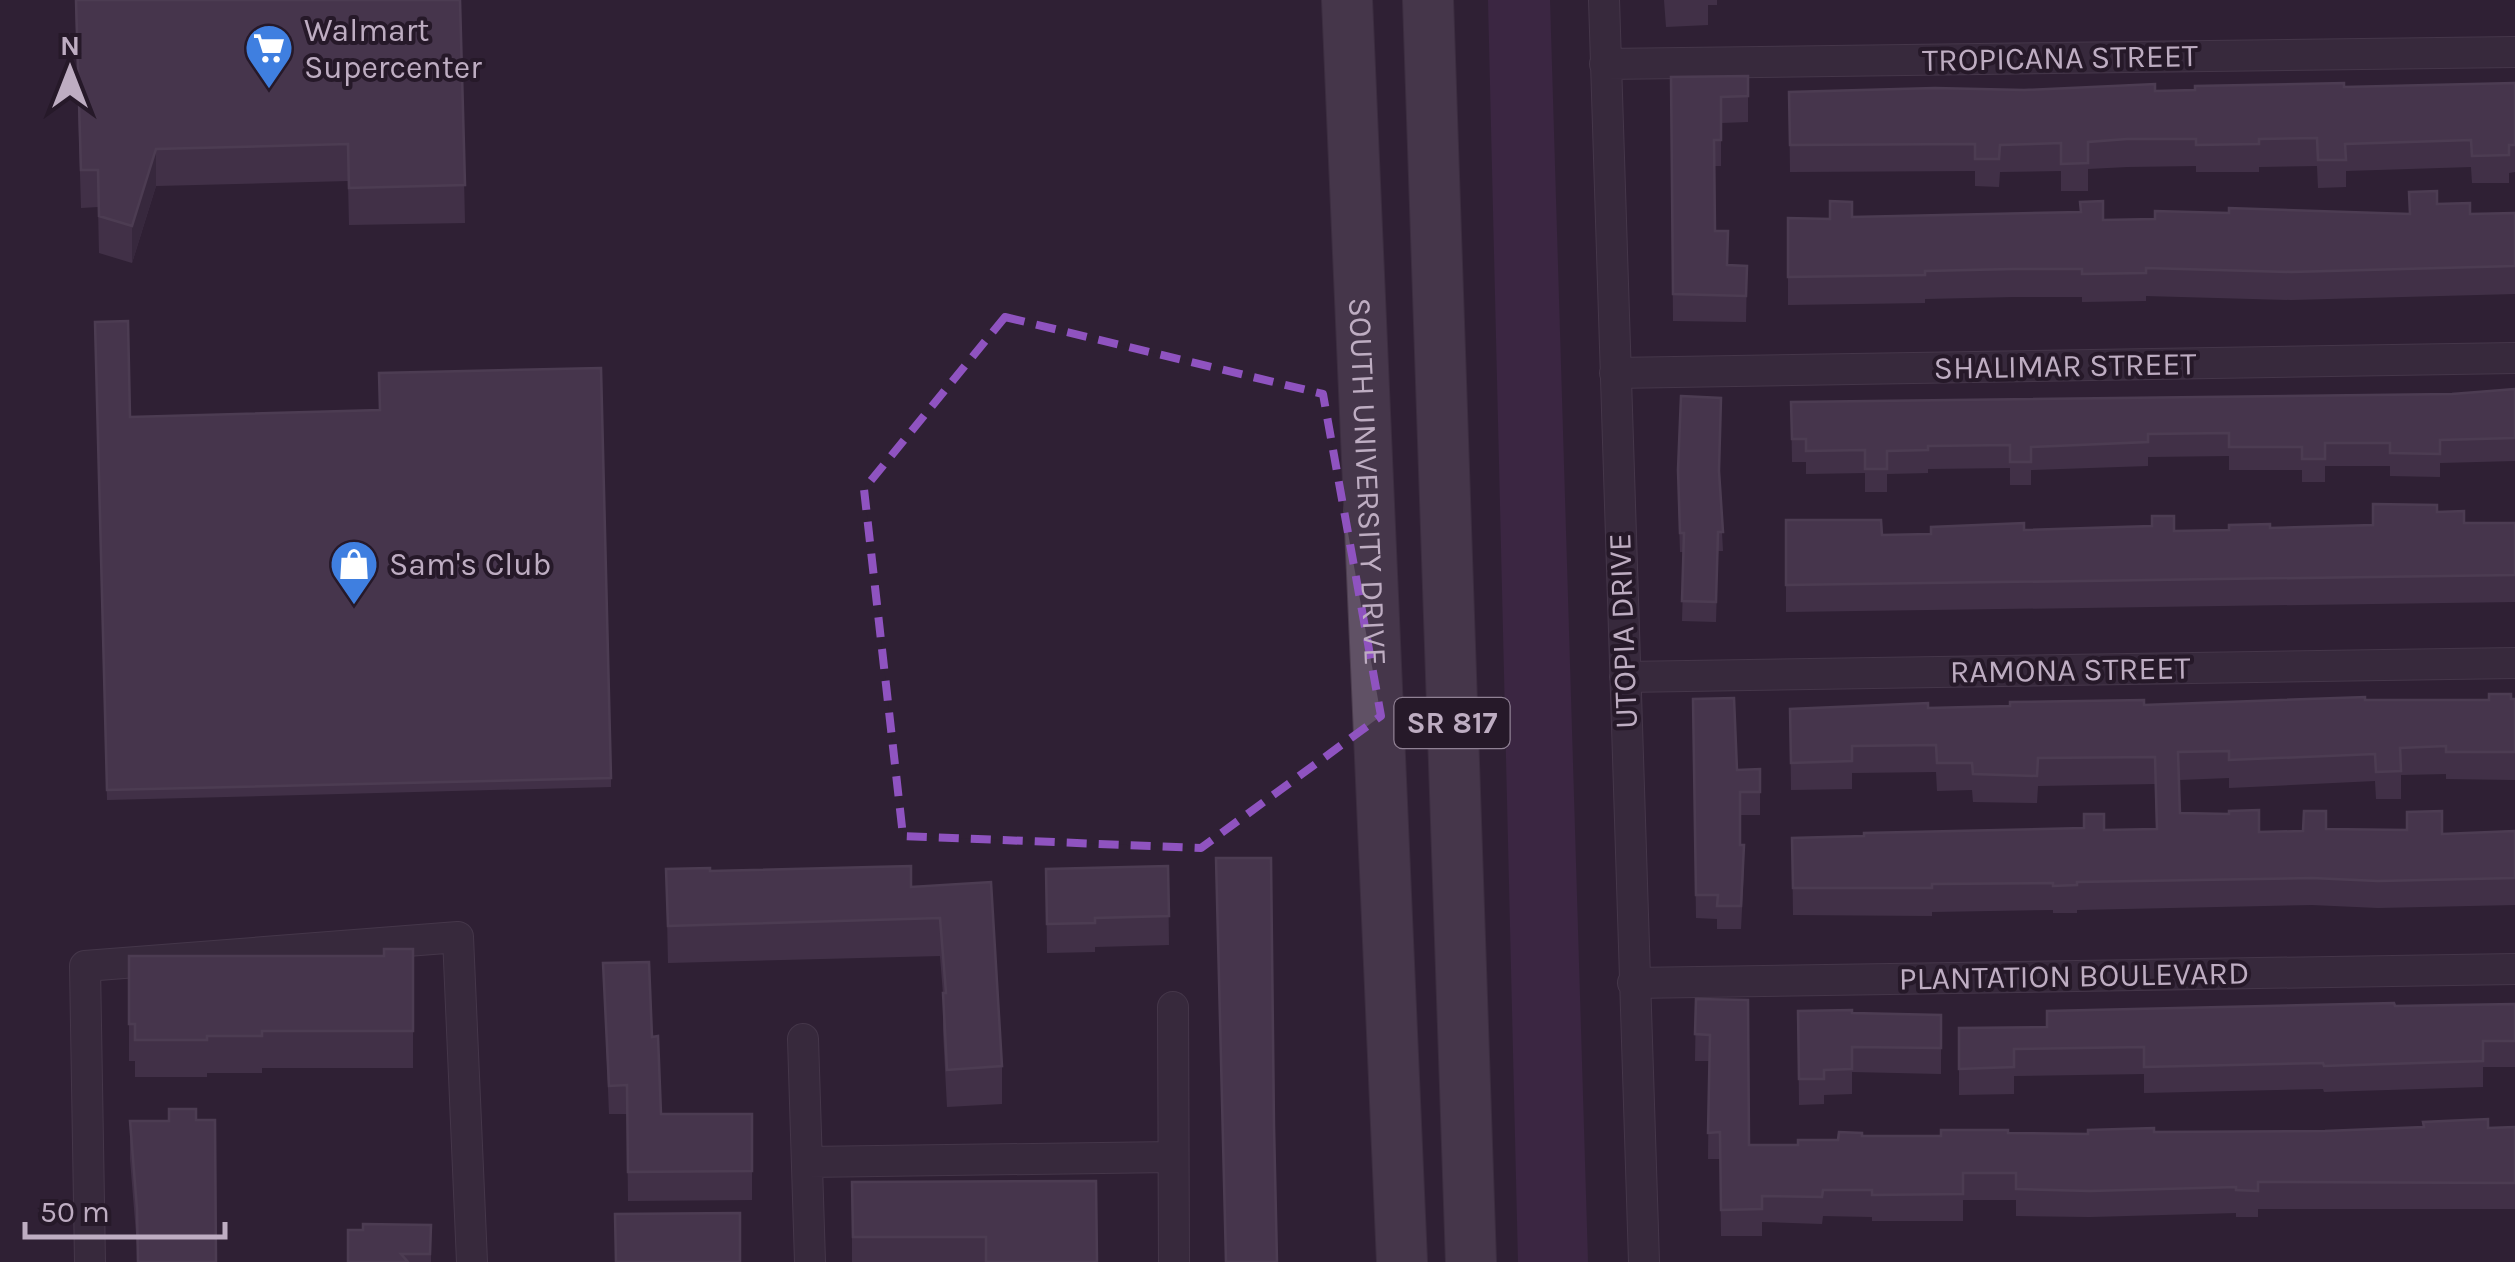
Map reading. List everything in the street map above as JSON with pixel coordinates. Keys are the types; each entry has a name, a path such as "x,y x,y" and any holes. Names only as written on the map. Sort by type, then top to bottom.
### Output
{"main road":[{"name":"SOUTH UNIVERSITY DRIVE","path":"1347,0 1402,1262"},
{"name":"SR 817","path":"1428,0 1471,1262"},
{"path":"1360,304 1379,344 1382,362 1412,708 1453,744"}],"street":[{"name":"UTOPIA DRIVE","path":"1604,0 1644,1262"},
{"name":"TROPICANA STREET","path":"1605,64 2515,52"},
{"name":"SHALIMAR STREET","path":"1615,373 2515,358"},
{"name":"RAMONA STREET","path":"1625,677 2515,663"},
{"path":"90,1262 85,966 458,937 472,1262"},
{"name":"PLANTATION BOULEVARD","path":"1633,983 2515,969"},
{"path":"1172,1007 1174,1262"},
{"path":"803,1039 810,1262"},
{"path":"807,1162 1171,1156"}],"highlighted area":[{"path":"1005,317 1323,394 1381,716 1201,848 903,836 864,489"}],"shaded area":[{"path":"1488,0 1550,0 1588,1262 1518,1262"}],"building":[{"name":"Walmart Supercenter","path":"76,0 460,0 465,185 349,188 348,144 156,149 132,226 99,216 98,170 81,170"},
{"path":"1748,76 1748,96 1721,97 1721,140 1714,140 1715,231 1728,231 1727,265 1747,266 1746,296 1673,294 1671,77"},
{"path":"2344,83 2344,87 2515,83 2515,145 2509,145 2509,155 2472,156 2471,140 2345,144 2346,160 2318,160 2317,138 2196,145 2196,139 2127,139 2088,142 2088,163 2061,164 2061,143 2000,145 1999,159 1975,159 1975,144 1790,145 1789,92 2024,90 2155,84 2155,91 2195,90 2195,86"},
{"path":"2437,191 2437,204 2470,203 2470,214 2515,213 2515,266 2291,272 2146,268 2146,273 2082,274 2082,269 2013,269 1788,277 1788,218 1830,219 1830,201 1852,202 1852,217 2081,212 2080,202 2103,201 2103,220 2155,219 2155,211 2229,213 2229,208 2410,214 2409,192"},
{"name":"Sam's Club","path":"128,321 130,417 380,410 379,373 601,368 611,778 107,790 95,322"},
{"path":"2515,389 2515,438 2440,440 2440,454 2390,453 2390,443 2325,443 2325,459 2302,459 2302,447 2229,447 2229,433 2148,434 2148,442 2031,447 2031,462 2010,462 2010,445 1887,451 1887,469 1865,469 1865,450 1806,451 1806,439 1792,439 1791,402 2452,394"},
{"path":"1681,396 1721,398 1719,471 1723,532 1718,532 1716,602 1682,601 1684,533 1680,533 1678,470"},
{"path":"2373,504 2437,505 2437,512 2464,511 2464,523 2515,523 2515,575 1786,585 1786,520 1881,520 1882,535 1931,534 1931,527 2024,523 2024,530 2152,526 2152,516 2174,516 2174,531 2229,530 2229,525 2373,525"},
{"path":"2489,694 2511,694 2511,699 2515,699 2515,752 2446,752 2446,746 2400,748 2401,771 2376,772 2375,754 2229,760 2229,751 2178,752 2180,813 2259,810 2259,832 2303,831 2304,811 2326,811 2326,829 2407,830 2407,812 2442,811 2442,834 2515,831 2515,878 1793,888 1792,838 2084,828 2084,814 2104,814 2104,830 2157,829 2155,757 2038,758 2037,776 1973,774 1972,763 1937,763 1936,745 1852,746 1852,761 1791,763 1790,709 2144,700 2144,705 2365,697 2489,700"},
{"path":"1734,698 1737,770 1760,769 1760,792 1740,792 1740,845 1744,845 1741,906 1717,906 1718,895 1696,895 1693,699"},
{"path":"1216,858 1271,858 1277,1262 1226,1262"},
{"path":"911,866 911,887 991,882 1002,1066 947,1070 940,918 668,926 666,869"},
{"path":"1168,866 1169,916 1047,924 1046,869"},
{"path":"384,949 413,949 413,1031 262,1031 262,1036 207,1036 207,1040 135,1040 135,1024 129,1024 129,956 384,956"},
{"path":"649,962 652,1037 658,1036 661,1114 752,1114 752,1171 628,1172 627,1085 609,1086 603,963"},
{"path":"1696,999 1748,1000 1749,1145 1838,1140 1839,1132 1862,1136 1941,1136 1941,1130 2088,1134 2088,1130 2154,1128 2154,1132 2325,1131 2424,1127 2423,1122 2488,1119 2488,1128 2515,1127 2515,1183 2258,1182 2258,1191 2236,1187 2090,1191 2016,1189 2016,1173 1963,1173 1963,1194 1872,1195 1872,1190 1823,1190 1822,1197 1762,1196 1762,1209 1721,1210 1720,1132 1708,1133 1710,1035 1695,1034"},
{"path":"2515,1004 2515,1041 2483,1041 2483,1061 2144,1067 2144,1047 2014,1049 2014,1067 1959,1069 1959,1028 2047,1027 2047,1011"},
{"path":"1798,1011 1941,1015 1941,1048 1852,1047 1852,1069 1824,1070 1824,1079 1799,1079"},
{"path":"169,1109 196,1109 196,1120 215,1120 216,1262 138,1262 130,1121 169,1121"},
{"path":"1096,1181 1097,1262 986,1262 986,1237 853,1237 852,1182"},
{"path":"740,1213 740,1262 616,1262 615,1214"},
{"path":"363,1224 431,1225 430,1254 401,1254 408,1262 348,1262 348,1230 363,1230"}],"place":[{"name":"Walmart Supercenter","path":"269,90"},
{"name":"Sam's Club","path":"354,606"}]}
